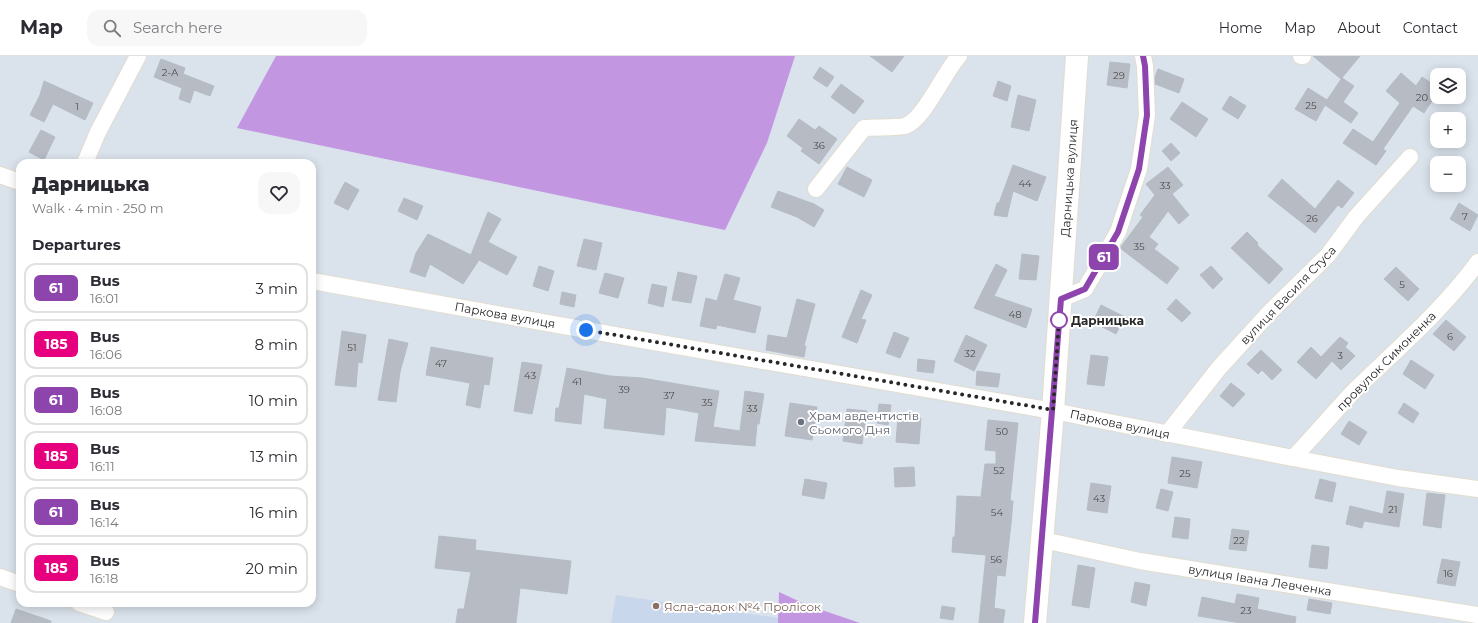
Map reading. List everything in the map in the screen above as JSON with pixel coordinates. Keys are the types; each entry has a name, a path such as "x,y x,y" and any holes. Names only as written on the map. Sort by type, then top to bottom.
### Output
{"street":[{"path":"87,159 98,132 138,56"},
{"path":"816,189 864,128 905,126 917,119 950,65 959,56"},
{"name":"Дарницька вулиця","path":"1035,623 1053,410 1077,56"},
{"path":"1061,299 1085,289 1118,232 1139,169 1147,115 1145,66 1143,56"},
{"name":"вулиця Василя Стуса","path":"1167,434 1219,368 1270,312 1328,256 1356,217 1410,157"},
{"path":"0,175 16,181"},
{"name":"провулок Симоненка","path":"1293,458 1354,392 1420,329 1457,289 1478,262"},
{"name":"Паркова вулиця","path":"316,282 648,341 1053,410 1167,434 1398,478 1478,489"},
{"name":"вулиця Івана Левченка","path":"1043,540 1140,561 1478,615"},
{"path":"0,577 16,583"},
{"path":"91,607 106,612"}],"shaded area":[{"path":"276,56 795,56 767,143 725,230 237,128"},
{"path":"779,592 807,605 860,623 778,623"},
{"name":"Ясла-садок №4 Пролісок","path":"616,595 779,618 778,623 611,623"}],"building":[{"path":"870,56 904,56 892,72"},
{"path":"1313,56 1360,56 1341,79"},
{"path":"161,59 185,68 183,74 214,86 210,96 194,90 190,103 179,99 182,88 154,77"},
{"path":"1110,62 1130,64 1127,88 1107,85"},
{"path":"820,67 834,77 827,87 813,78"},
{"path":"1158,69 1184,79 1179,93 1155,84 1155,77"},
{"path":"1401,73 1416,86 1422,77 1430,82 1430,104 1424,113 1413,106 1383,149 1386,151 1376,165 1343,143 1353,129 1373,142 1400,103 1386,91"},
{"path":"1342,78 1354,86 1343,102 1358,113 1351,123 1325,105 1316,121 1295,109 1308,88 1327,100"},
{"path":"44,81 93,103 85,120 53,104 44,122 30,115 40,95"},
{"path":"998,81 1011,86 1007,101 993,96"},
{"path":"841,84 864,101 854,114 831,97"},
{"path":"1018,95 1036,100 1029,131 1011,127"},
{"path":"1230,96 1246,106 1238,119 1222,109"},
{"path":"1182,102 1208,119 1196,137 1170,119"},
{"path":"799,119 815,130 819,126 837,139 819,164 801,151 803,148 787,136"},
{"path":"41,130 55,137 44,159 29,152"},
{"path":"1171,143 1180,153 1171,161 1162,151"},
{"path":"1013,165 1046,177 1037,201 1013,191 1007,217 994,215 997,203 999,203"},
{"path":"847,167 872,180 864,197 838,184"},
{"path":"1168,167 1183,185 1172,194 1189,215 1179,224 1168,211 1149,237 1158,244 1154,249 1179,268 1167,284 1120,248 1143,217 1140,215 1155,195 1146,184"},
{"path":"1282,179 1315,209 1338,180 1354,193 1342,208 1338,205 1315,233 1268,196"},
{"path":"345,182 359,190 348,210 334,203"},
{"path":"778,191 814,204 824,210 814,227 797,217 771,207"},
{"path":"404,198 423,206 417,220 398,211"},
{"path":"1459,203 1478,215 1470,231 1450,219"},
{"path":"488,212 501,219 488,242 517,257 507,275 479,260 463,284 430,264 425,277 410,272 416,253 428,234 471,255"},
{"path":"1247,232 1258,243 1257,245 1283,269 1269,284 1231,248"},
{"path":"584,239 602,243 596,270 577,266"},
{"path":"1022,254 1039,256 1036,280 1019,279"},
{"path":"996,264 1007,270 994,296 1032,309 1026,328 974,308"},
{"path":"539,266 554,271 548,291 533,286"},
{"path":"1211,266 1223,279 1213,289 1200,275"},
{"path":"1396,267 1419,289 1408,301 1384,279"},
{"path":"678,272 697,276 691,303 672,300"},
{"path":"605,273 624,278 618,298 599,293"},
{"path":"725,274 740,278 733,300 761,307 755,333 717,325 716,329 700,326 706,298 717,301"},
{"path":"652,284 667,287 663,307 648,303"},
{"path":"861,290 872,295 861,319 866,320 857,343 842,337"},
{"path":"562,292 576,295 574,307 560,304"},
{"path":"797,299 815,304 804,346 806,346 804,357 766,350 768,335 787,338"},
{"path":"1176,299 1191,313 1182,322 1167,309"},
{"path":"1101,305 1125,317 1116,334 1093,322"},
{"path":"1446,320 1466,337 1454,351 1433,334"},
{"path":"342,331 366,335 362,363 358,362 356,387 335,385"},
{"path":"894,332 909,338 900,358 886,353"},
{"path":"966,335 987,345 974,371 954,361"},
{"path":"1340,337 1348,343 1345,347 1355,356 1341,370 1332,361 1316,379 1297,362 1311,347 1321,357"},
{"path":"389,339 408,343 400,372 396,402 378,400"},
{"path":"431,347 493,358 489,385 484,384 480,408 466,405 470,383 426,375"},
{"path":"1261,350 1282,370 1272,380 1262,370 1258,374 1247,364"},
{"path":"1091,355 1108,357 1104,386 1087,384"},
{"path":"918,359 935,361 933,373 917,371"},
{"path":"1411,360 1434,375 1425,389 1403,374"},
{"path":"522,362 542,365 532,414 514,411"},
{"path":"567,368 610,376 642,378 719,391 713,427 740,431 745,391 764,394 759,424 757,424 755,446 695,441 699,413 666,407 664,435 604,428 607,399 584,394 581,424 555,421 556,408 559,408"},
{"path":"977,371 1000,374 998,387 976,385"},
{"path":"1231,383 1245,394 1233,407 1220,396"},
{"name":"Храм авдентистів Сьомого Дня","path":"790,403 817,407 812,440 785,436"},
{"path":"1404,403 1419,413 1413,423 1398,413"},
{"path":"879,404 891,405 888,425 877,423"},
{"path":"847,409 867,411 862,444 843,441"},
{"path":"898,416 921,418 919,444 896,442"},
{"path":"988,420 1018,423 1010,501 1013,501 1005,576 997,575 994,608 1005,610 1003,623 979,623 986,555 952,552 953,537 955,537 957,496 981,497 985,464 996,464 996,451 985,450"},
{"path":"1349,421 1367,432 1359,445 1341,434"},
{"path":"1172,457 1202,462 1197,488 1168,483"},
{"path":"914,467 915,486 895,487 894,468"},
{"path":"805,479 827,483 824,499 802,495"},
{"path":"1320,479 1336,483 1332,502 1315,498"},
{"path":"1091,483 1111,486 1107,513 1087,510"},
{"path":"1161,489 1173,492 1168,511 1156,508"},
{"path":"1387,491 1404,494 1399,527 1364,521 1362,528 1346,524 1350,506 1383,514"},
{"path":"1427,493 1445,495 1441,528 1423,525"},
{"path":"1175,517 1190,519 1188,539 1172,537"},
{"path":"1232,529 1249,531 1246,551 1229,549"},
{"path":"439,536 476,540 475,550 571,561 567,594 520,588 516,623 456,623 458,609 464,609 471,572 435,568"},
{"path":"1312,545 1329,547 1327,569 1309,567"},
{"path":"1442,559 1460,562 1455,586 1437,583"},
{"path":"1078,565 1095,568 1089,608 1072,605"},
{"path":"1135,582 1150,585 1146,606 1131,602"},
{"path":"1237,594 1259,598 1257,609 1296,617 1295,623 1241,623 1198,616 1202,597 1235,604"},
{"path":"1309,599 1332,603 1330,614 1307,610"},
{"path":"942,606 955,608 953,620 940,618"},
{"path":"16,609 51,621 51,623 11,623"}],"bus line":[{"name":"61","path":"1035,623 1043,540 1061,299 1085,289 1118,232 1139,169 1147,115 1145,66 1143,56"}],"place":[{"name":"Дарницька","path":"1059,320"},
{"name":"Храм авдентистів Сьомого Дня","path":"801,422"},
{"name":"Ясла-садок №4 Пролісок","path":"656,606"}],"route":[{"path":"586,330 1053,410 1059,320"}]}
